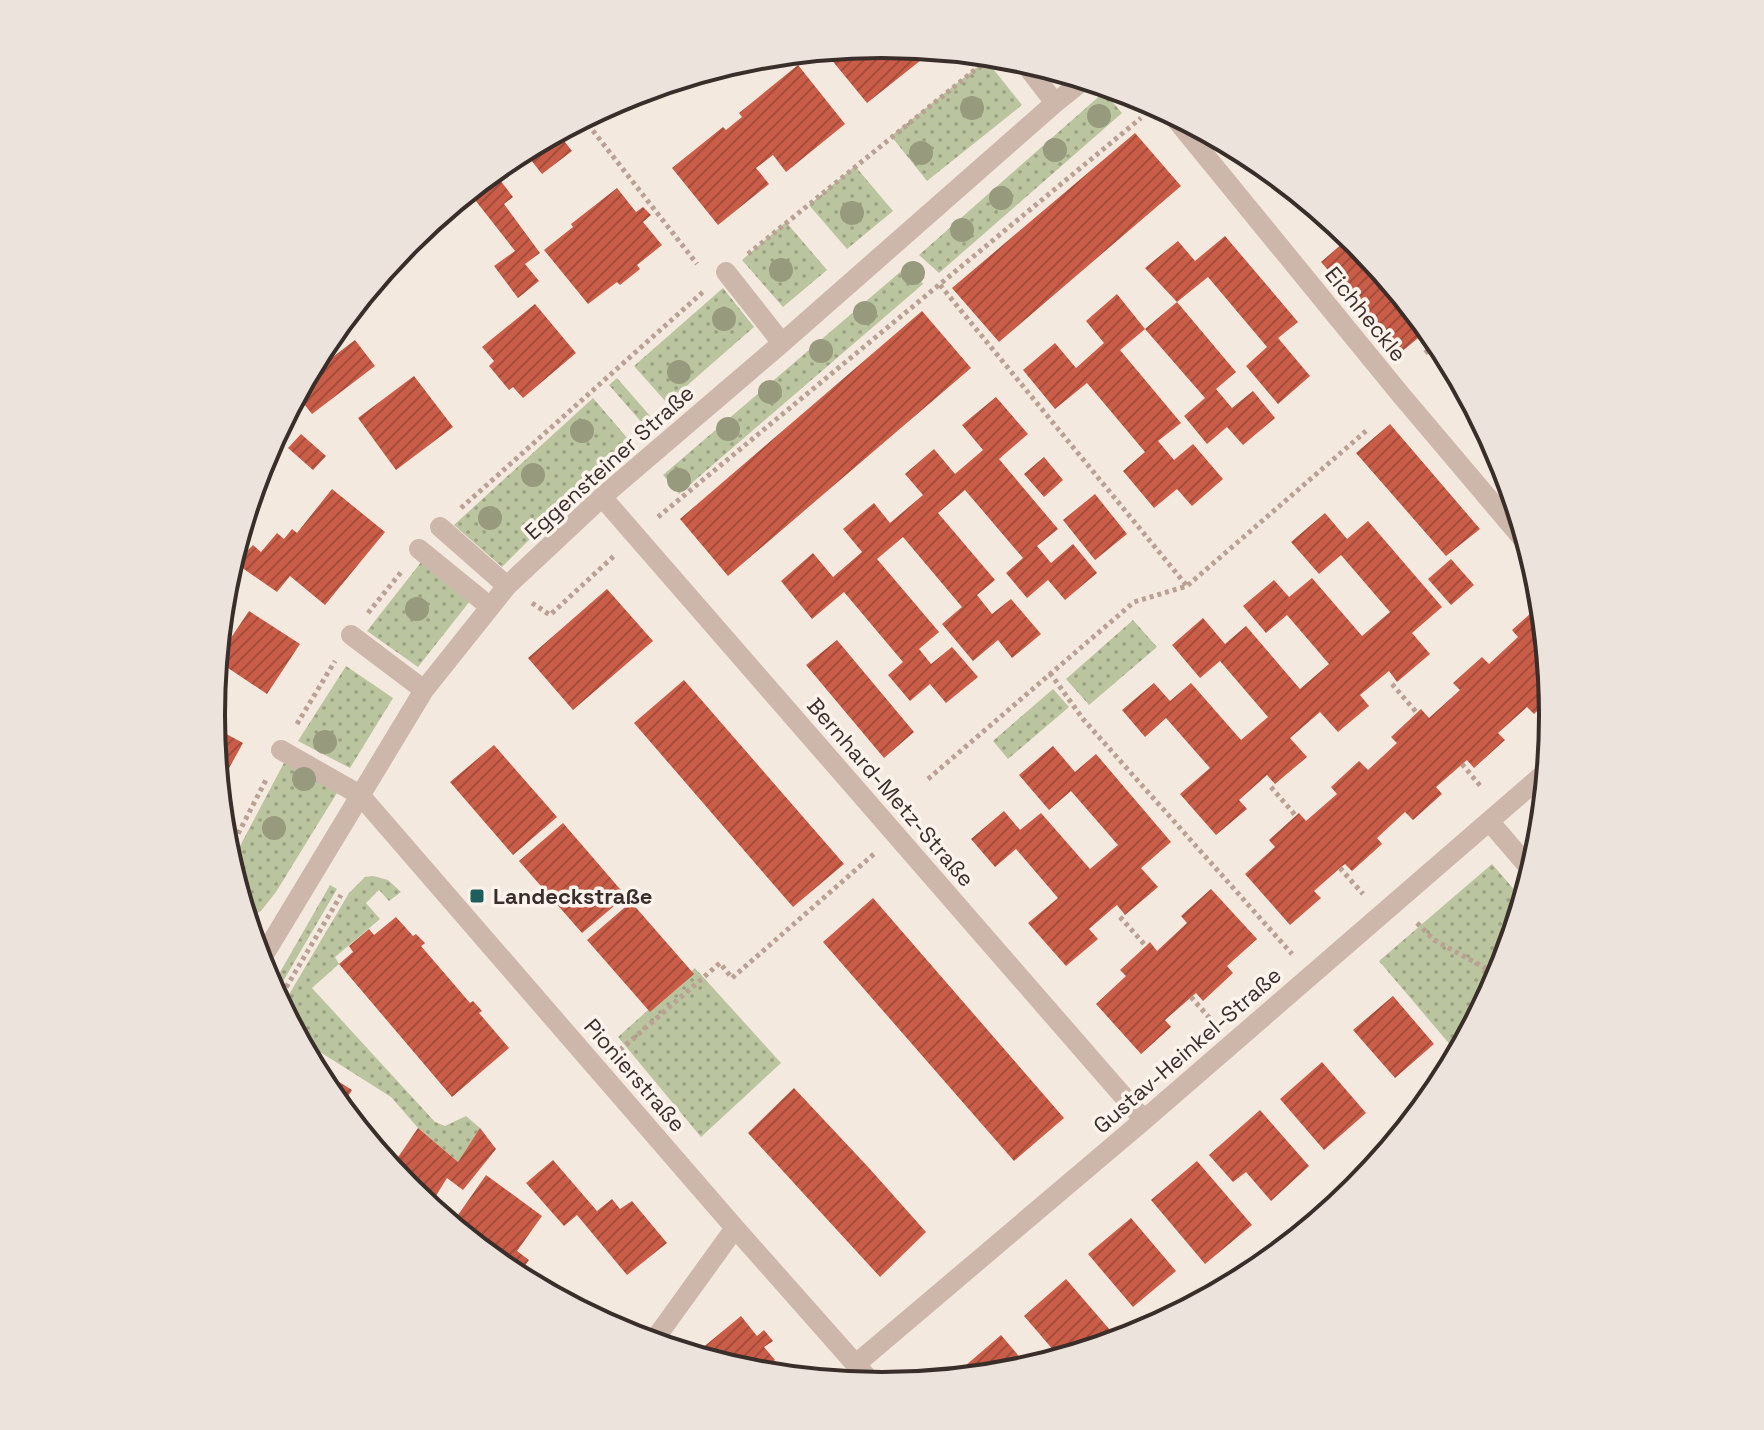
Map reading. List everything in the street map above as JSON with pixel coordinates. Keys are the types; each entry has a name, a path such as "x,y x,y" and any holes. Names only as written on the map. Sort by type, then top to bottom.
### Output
{"street":[{"path":"1034,76 1055,103"},
{"name":"Eggensteiner Straße","path":"268,948 424,690 507,586 602,497 1075,87"},
{"name":"Eichheckle","path":"1188,134 1510,524"},
{"path":"726,272 782,343"},
{"name":"Bernhard-Metz-Straße","path":"602,497 1144,1120"},
{"path":"440,527 507,586"},
{"path":"419,549 489,606"},
{"path":"351,635 424,690"},
{"name":"Pionierstraße","path":"281,750 360,795 862,1372"},
{"name":"Gustav-Heinkel-Straße","path":"856,1364 1535,781"},
{"path":"1489,821 1522,860"},
{"path":"659,1333 735,1228"}],"path":[{"path":"726,272 979,66"},
{"path":"507,586 550,615 637,535 1145,115"},
{"path":"590,127 703,272"},
{"path":"940,285 1187,586"},
{"path":"1425,353 1428,350"},
{"path":"928,779 1134,602 1187,586 1366,431"},
{"path":"1050,673 1083,719 1311,975"},
{"path":"1392,684 1417,713"},
{"path":"1271,787 1296,816"},
{"path":"598,1069 720,963 732,978 895,835"},
{"path":"285,989 341,895"},
{"path":"1397,902 1434,940 1488,969"},
{"path":"1120,917 1146,946"}],"green space":[{"path":"979,66 992,68 1022,105 927,181 891,136"},
{"path":"1100,96 1110,100 1122,113 939,273 919,255"},
{"path":"855,166 893,211 847,249 809,205"},
{"path":"786,222 827,270 783,307 742,260"},
{"path":"906,267 923,284 679,494 663,475"},
{"path":"723,288 754,327 667,403 634,366"},
{"path":"617,378 651,417 643,424 609,385"},
{"path":"593,398 629,440 502,567 454,525"},
{"path":"422,561 470,601 418,667 367,631"},
{"path":"1133,620 1157,647 1089,705 1066,679"},
{"path":"346,666 393,698 350,768 298,741"},
{"path":"1053,689 1069,707 1008,759 993,741"},
{"path":"286,759 340,788 276,892 256,914 239,848"},
{"path":"1492,864 1515,891 1489,966 1450,1045 1379,961"},
{"path":"365,877 388,880 401,892 389,901 379,890 366,903 380,919 335,957 339,964 312,988 435,1122 445,1126 466,1116 480,1128 458,1162 418,1128 391,1097 318,1050 288,996 349,893"},
{"path":"330,885 337,889 282,982 279,974"},
{"path":"695,968 781,1063 701,1137 618,1037"}],"building":[{"path":"922,59 867,103 832,60"},
{"path":"798,65 845,124 786,172 773,155 756,168 769,184 718,225 672,168 723,127 726,130 742,117 739,113"},
{"path":"1135,133 1181,186 999,342 952,288"},
{"path":"564,141 572,151 542,174 531,160"},
{"path":"501,181 513,197 504,204 540,253 525,264 539,281 518,298 494,266 515,251 475,200"},
{"path":"617,188 636,212 643,207 651,215 643,222 662,245 637,265 640,269 620,285 617,282 588,304 544,250"},
{"path":"1225,236 1298,322 1278,338 1310,376 1278,404 1246,366 1267,347 1208,277 1177,302 1145,268 1178,241 1195,261"},
{"path":"1341,245 1376,282 1419,337 1400,353 1321,262"},
{"path":"1117,294 1145,329 1120,350 1181,423 1158,441 1174,460 1193,444 1223,479 1192,506 1177,489 1154,508 1123,471 1145,452 1087,383 1055,409 1023,370 1055,343 1076,368 1104,343 1086,321"},
{"path":"1177,302 1236,372 1216,389 1232,408 1253,391 1275,418 1243,445 1227,427 1207,444 1184,416 1205,398 1145,329"},
{"path":"535,304 576,353 523,398 513,387 509,390 489,366 494,361 482,347"},
{"path":"922,311 971,368 728,576 680,519"},
{"path":"355,340 375,366 312,414 304,404 330,359"},
{"path":"414,376 453,427 396,470 358,418"},
{"path":"996,397 1028,434 999,459 1058,529 1037,546 1051,563 1073,544 1097,573 1065,600 1048,580 1027,598 1006,573 1023,558 965,490 938,513 995,580 977,595 992,614 1011,599 1041,634 1012,658 998,640 973,661 942,624 962,607 903,537 877,559 939,632 919,649 931,664 952,647 978,677 946,703 930,684 910,701 888,675 903,662 844,592 812,619 781,581 813,553 833,577 862,552 843,529 874,503 890,523 923,495 905,474 934,449 955,474 983,450 962,425"},
{"path":"1390,424 1480,529 1446,556 1356,453"},
{"path":"301,434 326,456 313,470 288,448"},
{"path":"1044,457 1063,480 1044,497 1024,474"},
{"path":"332,489 385,532 325,605 290,576 277,592 242,568 246,550 253,545 261,552 277,533 284,539 292,529 297,533"},
{"path":"1095,494 1127,534 1095,560 1063,520"},
{"path":"1325,513 1347,539 1368,521 1442,607 1412,633 1430,654 1397,682 1389,671 1360,695 1369,706 1338,732 1320,712 1290,738 1307,757 1275,784 1267,775 1239,800 1247,809 1216,835 1180,794 1210,768 1166,718 1145,737 1122,710 1154,683 1170,701 1191,683 1241,740 1268,717 1220,661 1200,678 1172,645 1203,618 1225,644 1246,626 1300,689 1329,664 1287,615 1266,633 1243,606 1274,580 1289,597 1312,578 1362,636 1390,612 1341,555 1319,574 1291,542"},
{"path":"1451,559 1474,585 1451,605 1428,579"},
{"path":"607,589 653,641 573,710 528,658"},
{"path":"249,611 300,644 267,694 227,667 230,640"},
{"path":"1530,613 1538,672 1539,709 1534,714 1527,707 1498,733 1505,740 1474,768 1467,760 1436,787 1442,794 1413,820 1405,812 1377,838 1382,844 1352,871 1345,864 1340,868 1314,891 1321,898 1290,925 1245,874 1275,847 1269,840 1299,813 1306,821 1337,794 1331,787 1359,761 1368,770 1397,743 1391,737 1421,709 1429,718 1460,690 1453,683 1482,657 1489,664 1518,637 1512,630"},
{"path":"837,640 914,732 884,758 806,665"},
{"path":"684,680 844,864 793,907 634,723"},
{"path":"225,733 243,743 228,771"},
{"path":"494,745 557,817 513,855 450,782"},
{"path":"1053,746 1075,772 1096,754 1171,842 1141,868 1158,887 1125,915 1117,905 1112,909 1089,929 1098,939 1066,966 1028,923 1058,898 1016,849 995,867 971,839 1004,811 1020,830 1041,813 1090,869 1118,845 1071,791 1049,810 1019,775"},
{"path":"563,823 626,896 582,933 519,861"},
{"path":"1211,889 1257,939 1227,966 1233,973 1203,1001 1196,993 1165,1020 1171,1027 1141,1054 1096,1004 1126,976 1120,970 1150,942 1157,951 1187,923 1181,916"},
{"path":"873,898 1064,1118 1014,1161 823,942"},
{"path":"631,902 694,974 650,1012 587,940"},
{"path":"396,917 413,936 416,934 425,943 421,946 470,1003 473,1001 482,1011 479,1013 509,1048 452,1097 339,964 353,952 349,946 369,929 374,935"},
{"path":"1393,996 1434,1044 1395,1078 1353,1030"},
{"path":"1322,1062 1366,1113 1324,1150 1280,1099"},
{"path":"336,1080 352,1090 348,1097"},
{"path":"794,1088 926,1232 880,1277 748,1133"},
{"path":"1260,1110 1309,1166 1271,1201 1246,1172 1233,1182 1209,1155"},
{"path":"418,1128 458,1162 480,1128 496,1149 463,1190 447,1178 435,1197 397,1158"},
{"path":"553,1160 597,1211 612,1199 620,1209 632,1201 667,1243 627,1275 577,1215 564,1226 526,1183"},
{"path":"1197,1161 1252,1225 1205,1264 1151,1200"},
{"path":"486,1175 542,1216 517,1251 529,1260 525,1266 457,1216"},
{"path":"1131,1218 1176,1271 1133,1307 1088,1254"},
{"path":"1066,1279 1110,1330 1053,1350 1024,1316"},
{"path":"741,1316 757,1336 764,1330 773,1341 764,1347 775,1360 754,1359 703,1347"},
{"path":"1001,1335 1020,1357 1010,1359 964,1366"}],"place":[{"name":"Landeckstraße","path":"477,896"}]}
